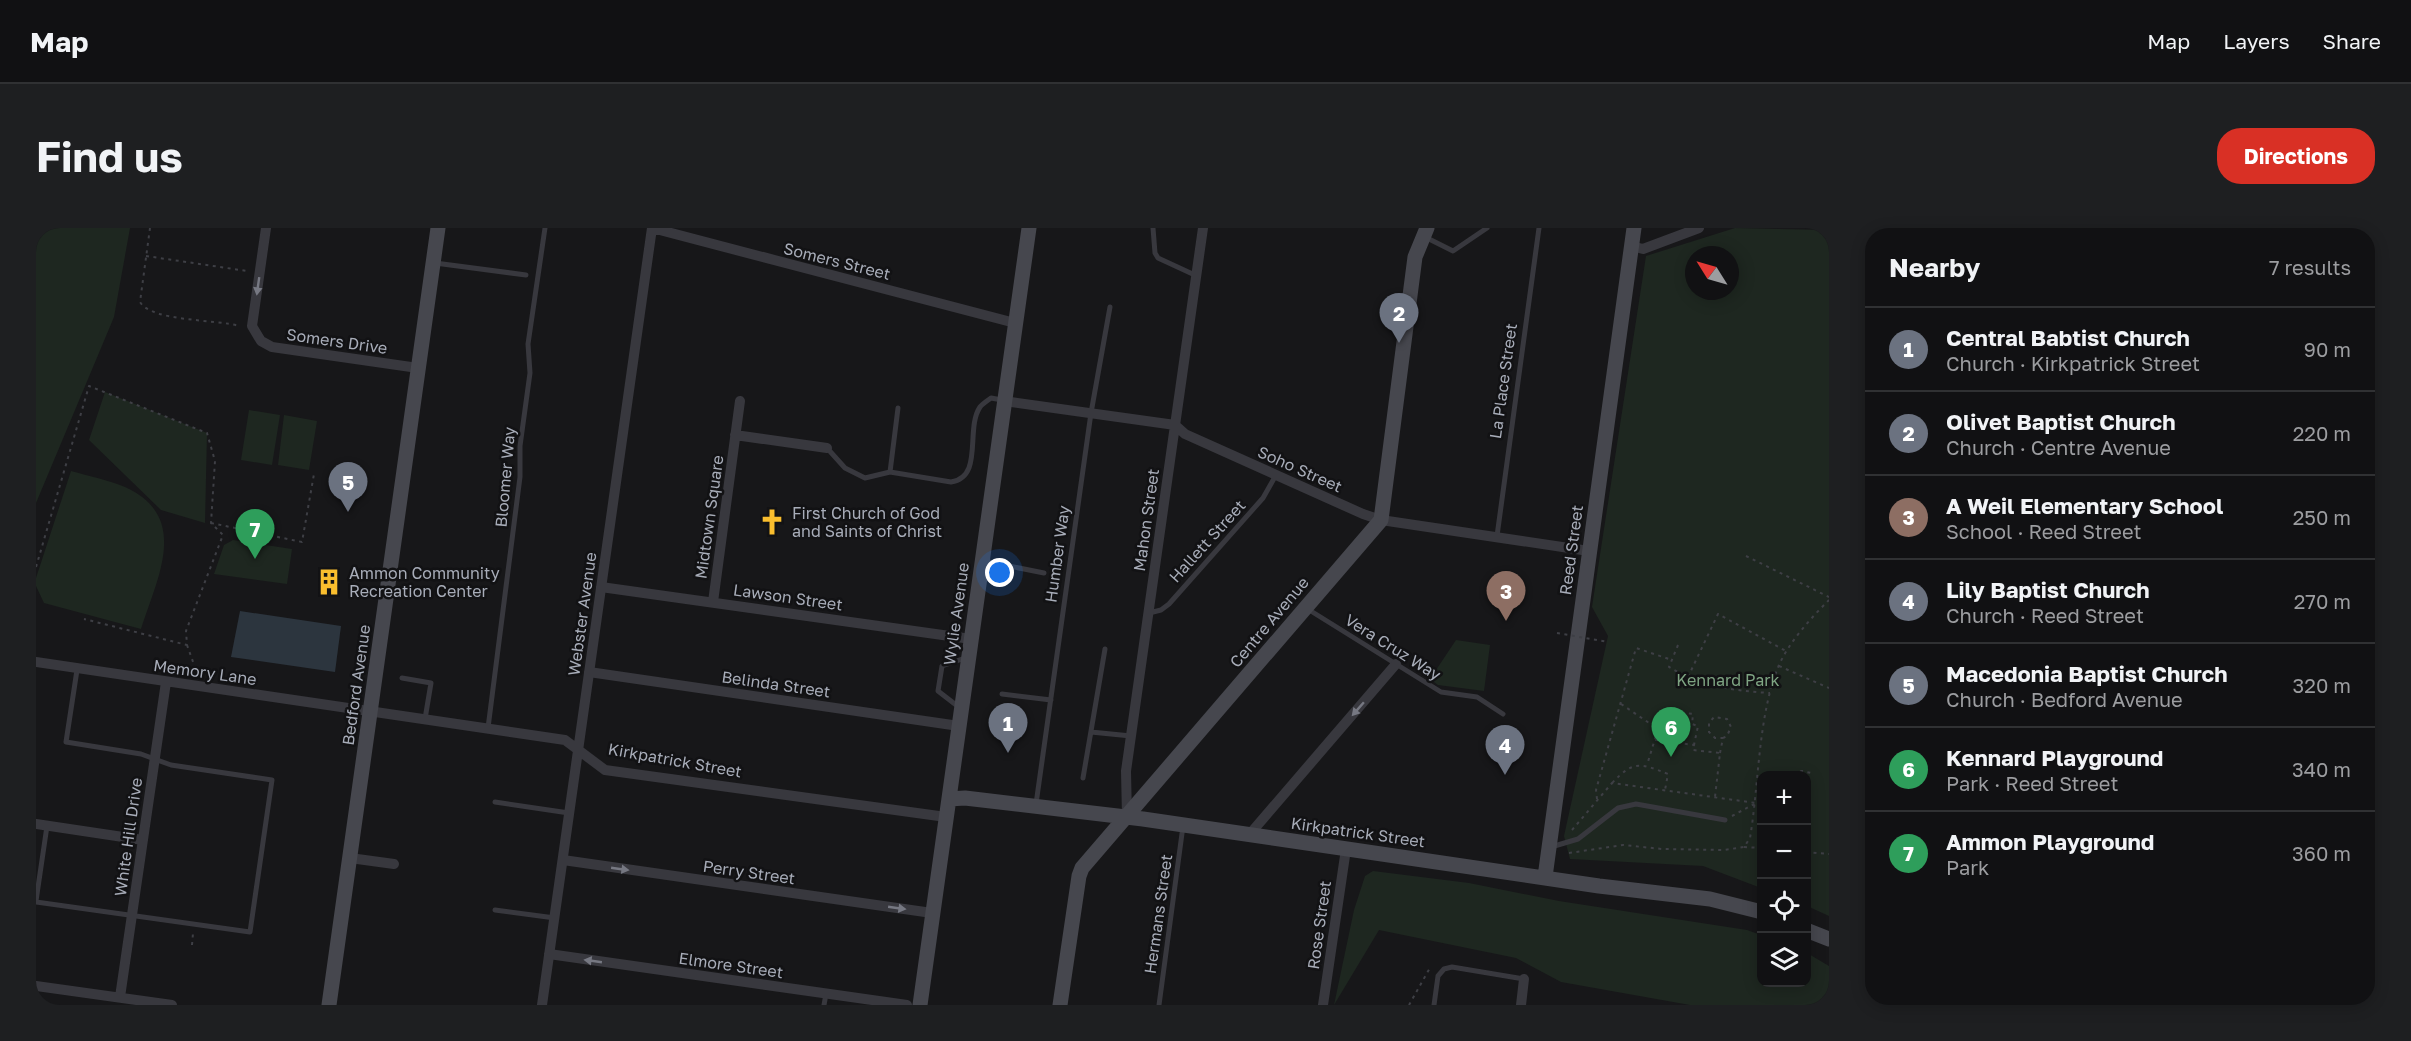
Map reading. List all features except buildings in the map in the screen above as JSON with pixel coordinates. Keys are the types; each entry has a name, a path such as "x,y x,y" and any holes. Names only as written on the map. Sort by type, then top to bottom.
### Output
{"street":[{"name":"Somers Drive","path":"266,228 252,326 261,341 272,347 418,368"},
{"name":"Bedford Avenue","path":"329,1005 438,228"},
{"name":"Somers Street","path":"652,228 1015,323"},
{"name":"Webster Avenue","path":"542,1005 652,228"},
{"name":"Wylie Avenue","path":"920,1005 1029,228"},
{"name":"Mahon Street","path":"1127,817 1126,771 1203,228"},
{"name":"Reed Street","path":"1545,877 1556,850 1589,552 1634,228"},
{"path":"1631,246 1643,249 1699,228"},
{"path":"1381,520 1415,257 1426,232"},
{"name":"Midtown Square","path":"713,602 740,401"},
{"name":"Soho Street","path":"1004,401 1175,425 1185,434 1381,520 1589,552"},
{"name":"Midtown Square","path":"735,435 827,448"},
{"name":"Centre Avenue","path":"1060,1005 1080,872 1381,520"},
{"name":"Lawson Street","path":"601,587 971,639"},
{"name":"Memory Lane","path":"36,662 77,670 370,711"},
{"path":"1249,835 1396,664"},
{"name":"Belinda Street","path":"589,672 959,726"},
{"name":"White Hill Drive","path":"120,998 166,682"},
{"name":"Kirkpatrick Street","path":"370,711 565,740 605,770 946,818"},
{"name":"Kirkpatrick Street","path":"949,799 965,798 1036,805 1127,817 1710,899 1757,911"},
{"path":"41,825 143,840"},
{"name":"Rose Street","path":"1323,1005 1346,849"},
{"path":"350,858 394,864"},
{"name":"Perry Street","path":"563,860 932,913"},
{"path":"1811,932 1829,939"},
{"name":"Elmore Street","path":"549,954 825,999 908,1005"},
{"path":"1521,1005 1524,979"},
{"path":"36,986 172,1005"}],"lane":[{"name":"Bloomer Way","path":"488,728 520,477 520,446 530,373 528,344 544,228"},
{"path":"1153,228 1155,253 1158,258 1197,276"},
{"path":"1426,232 1453,251 1487,228"},
{"name":"La Place Street","path":"1496,538 1539,228"},
{"path":"433,263 526,275"},
{"name":"Humber Way","path":"1036,805 1091,413 1110,308"},
{"path":"827,448 845,468 865,478 890,472 951,482 961,480 969,472 976,416 980,406 991,398 1004,401"},
{"path":"890,472 898,408"},
{"name":"Hallett Street","path":"1148,613 1161,610 1169,604 1263,498 1276,475"},
{"path":"982,560 1044,573"},
{"name":"Vera Cruz Way","path":"1305,608 1440,692 1477,697 1503,714"},
{"path":"1083,778 1105,649"},
{"path":"961,709 938,690 939,682 942,666 968,657"},
{"path":"41,825 36,902 250,932 272,780 171,765 141,754 66,742 77,670"},
{"path":"402,678 431,683 425,719"},
{"path":"1002,694 1051,700"},
{"path":"1091,732 1131,736"},
{"path":"495,802 569,813"},
{"path":"1556,850 1578,839 1618,808 1636,804 1725,820"},
{"name":"Hermans Street","path":"1159,1005 1184,826"},
{"path":"495,910 555,918"},
{"path":"1434,1005 1438,976 1444,969 1452,967 1524,979"}],"path":[{"path":"150,228 140,302 154,314 232,324 245,328"},
{"path":"146,256 252,271"},
{"path":"36,567 89,386 207,433 215,461 211,523 223,535 186,631 187,645 197,673"},
{"path":"211,523 303,542 314,474"},
{"path":"1746,556 1829,598 1786,651 1779,666 1770,693 1761,745 1760,771"},
{"path":"1688,677 1718,614 1786,651"},
{"path":"84,619 187,645"},
{"path":"1557,633 1608,642"},
{"path":"1678,645 1669,666 1688,677 1737,692 1770,693"},
{"path":"1597,799 1596,790 1636,648 1672,660"},
{"path":"1779,666 1829,688"},
{"path":"1621,704 1658,729"},
{"path":"1647,765 1664,710 1693,714 1692,724 1708,728"},
{"path":"1715,797 1723,738 1727,736 1731,727 1727,719 1714,717 1708,728 1711,736 1723,738"},
{"path":"1698,726 1693,750 1720,753"},
{"path":"1655,740 1694,746"},
{"path":"1612,783 1627,767 1647,765 1668,774 1665,790"},
{"path":"1744,847 1750,838 1757,798"},
{"path":"1725,820 1756,803"},
{"path":"1556,850 1623,844 1662,849 1724,850 1757,848"},
{"path":"1811,852 1829,854"},
{"path":"192,945 193,933"},
{"path":"1409,1005 1431,966"}],"green space":[{"path":"36,228 130,228 114,317 36,503"},
{"name":"Kennard Park","path":"1735,228 1829,230 1829,916 1811,908 1811,771 1757,771 1757,886 1703,866 1570,859 1564,836 1608,636 1592,607 1646,256"},
{"path":"105,392 207,433 205,523 161,510 89,440"},
{"path":"249,410 280,415 272,465 241,460"},
{"path":"284,415 317,421 309,470 278,465"},
{"path":"71,471 125,487 145,500 158,515 163,532 164,550 155,590 141,629 44,603 36,586 36,578"},
{"path":"233,540 292,549 287,584 214,574 224,545"},
{"path":"1456,640 1490,645 1484,691 1438,685 1430,679"},
{"path":"1373,871 1469,883 1559,901 1747,930 1757,934 1757,987 1811,987 1811,955 1829,966 1829,1005 1690,1005 1561,982 1516,958 1379,930 1334,1005 1354,910 1365,876"}],"shaded area":[{"path":"240,611 341,626 335,672 231,657"}],"place":[{"name":"Olivet Baptist Church","path":"1399,343"},
{"name":"Macedonia Baptist Church","path":"348,512"},
{"name":"First Church of God and Saints of Christ","path":"772,522"},
{"name":"Ammon Playground","path":"255,559"},
{"name":"Ammon Community Recreation Center","path":"329,582"},
{"name":"A Weil Elementary School","path":"1506,621"},
{"name":"Central Babtist Church","path":"1008,753"},
{"name":"Kennard Playground","path":"1671,757"},
{"name":"Lily Baptist Church","path":"1505,775"}]}
